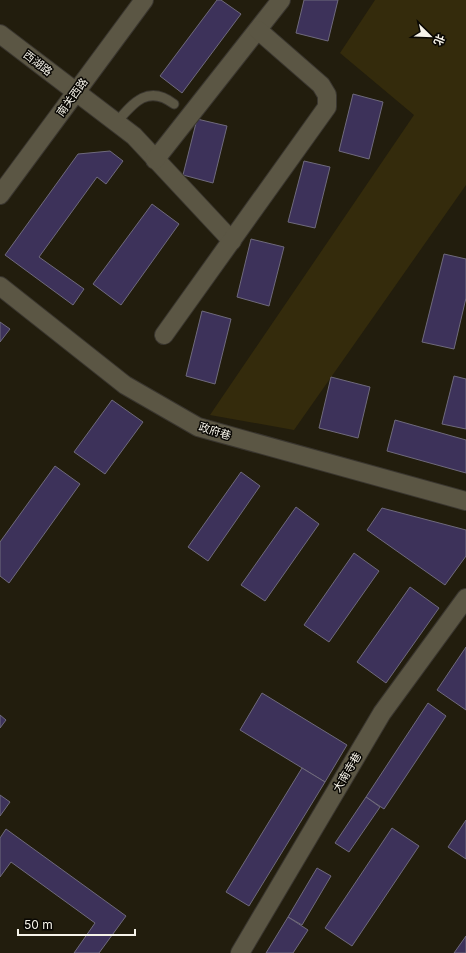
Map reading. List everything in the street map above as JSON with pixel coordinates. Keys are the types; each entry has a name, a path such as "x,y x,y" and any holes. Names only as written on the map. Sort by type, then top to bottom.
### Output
{"street":[{"name":"南关西路","path":"0,195 144,0"},
{"path":"156,160 281,0"},
{"path":"164,335 327,107 328,101 325,90 321,85 258,30"},
{"name":"西湖路","path":"0,34 134,136 232,241"},
{"name":"政府巷","path":"0,286 125,385 198,427 466,501"},
{"name":"大南寺巷","path":"240,953 382,713 466,598"}],"lane":[{"path":"116,123 134,102 145,97 160,97 168,99 174,104"}],"shaded area":[{"path":"375,0 466,0 466,185 294,430 210,415 414,115 340,53"}],"building":[{"path":"217,0 221,0 241,14 182,93 160,76"},
{"path":"304,0 338,0 328,41 296,33"},
{"path":"353,94 383,102 369,159 339,151"},
{"path":"197,119 227,126 213,183 183,175"},
{"path":"110,151 123,161 106,184 97,177 39,257 84,289 73,305 5,255 78,154"},
{"path":"304,161 330,167 315,228 288,222"},
{"path":"152,204 179,224 121,305 93,284"},
{"path":"251,239 284,247 269,306 237,297"},
{"path":"444,254 466,259 466,298 454,349 422,342"},
{"path":"202,311 231,319 215,384 186,376"},
{"path":"0,322 10,329 0,342"},
{"path":"454,376 466,379 466,429 442,424"},
{"path":"331,377 370,387 358,438 319,428"},
{"path":"112,400 143,422 105,474 74,452"},
{"path":"395,420 466,440 466,473 387,451"},
{"path":"55,466 80,484 9,583 0,576 0,542"},
{"path":"241,472 260,486 208,561 188,547"},
{"path":"296,507 319,524 265,601 241,585"},
{"path":"382,508 466,530 466,556 445,585 367,530"},
{"path":"354,553 379,571 329,642 304,625"},
{"path":"410,587 439,608 386,683 357,662"},
{"path":"466,647 466,710 437,690"},
{"path":"262,693 347,745 325,782 240,730"},
{"path":"428,703 446,716 384,809 366,797"},
{"path":"0,715 6,720 0,728"},
{"path":"302,768 325,782 249,906 226,892"},
{"path":"0,795 10,802 0,816"},
{"path":"366,797 380,807 349,852 335,843"},
{"path":"466,820 466,859 448,847"},
{"path":"392,828 419,846 352,946 325,928"},
{"path":"6,829 126,916 99,953 74,953 95,923 11,862 0,877 0,838"},
{"path":"317,868 331,876 302,925 288,917"},
{"path":"288,917 308,930 293,953 266,953"},
{"path":"466,936 466,953 454,953"}]}
